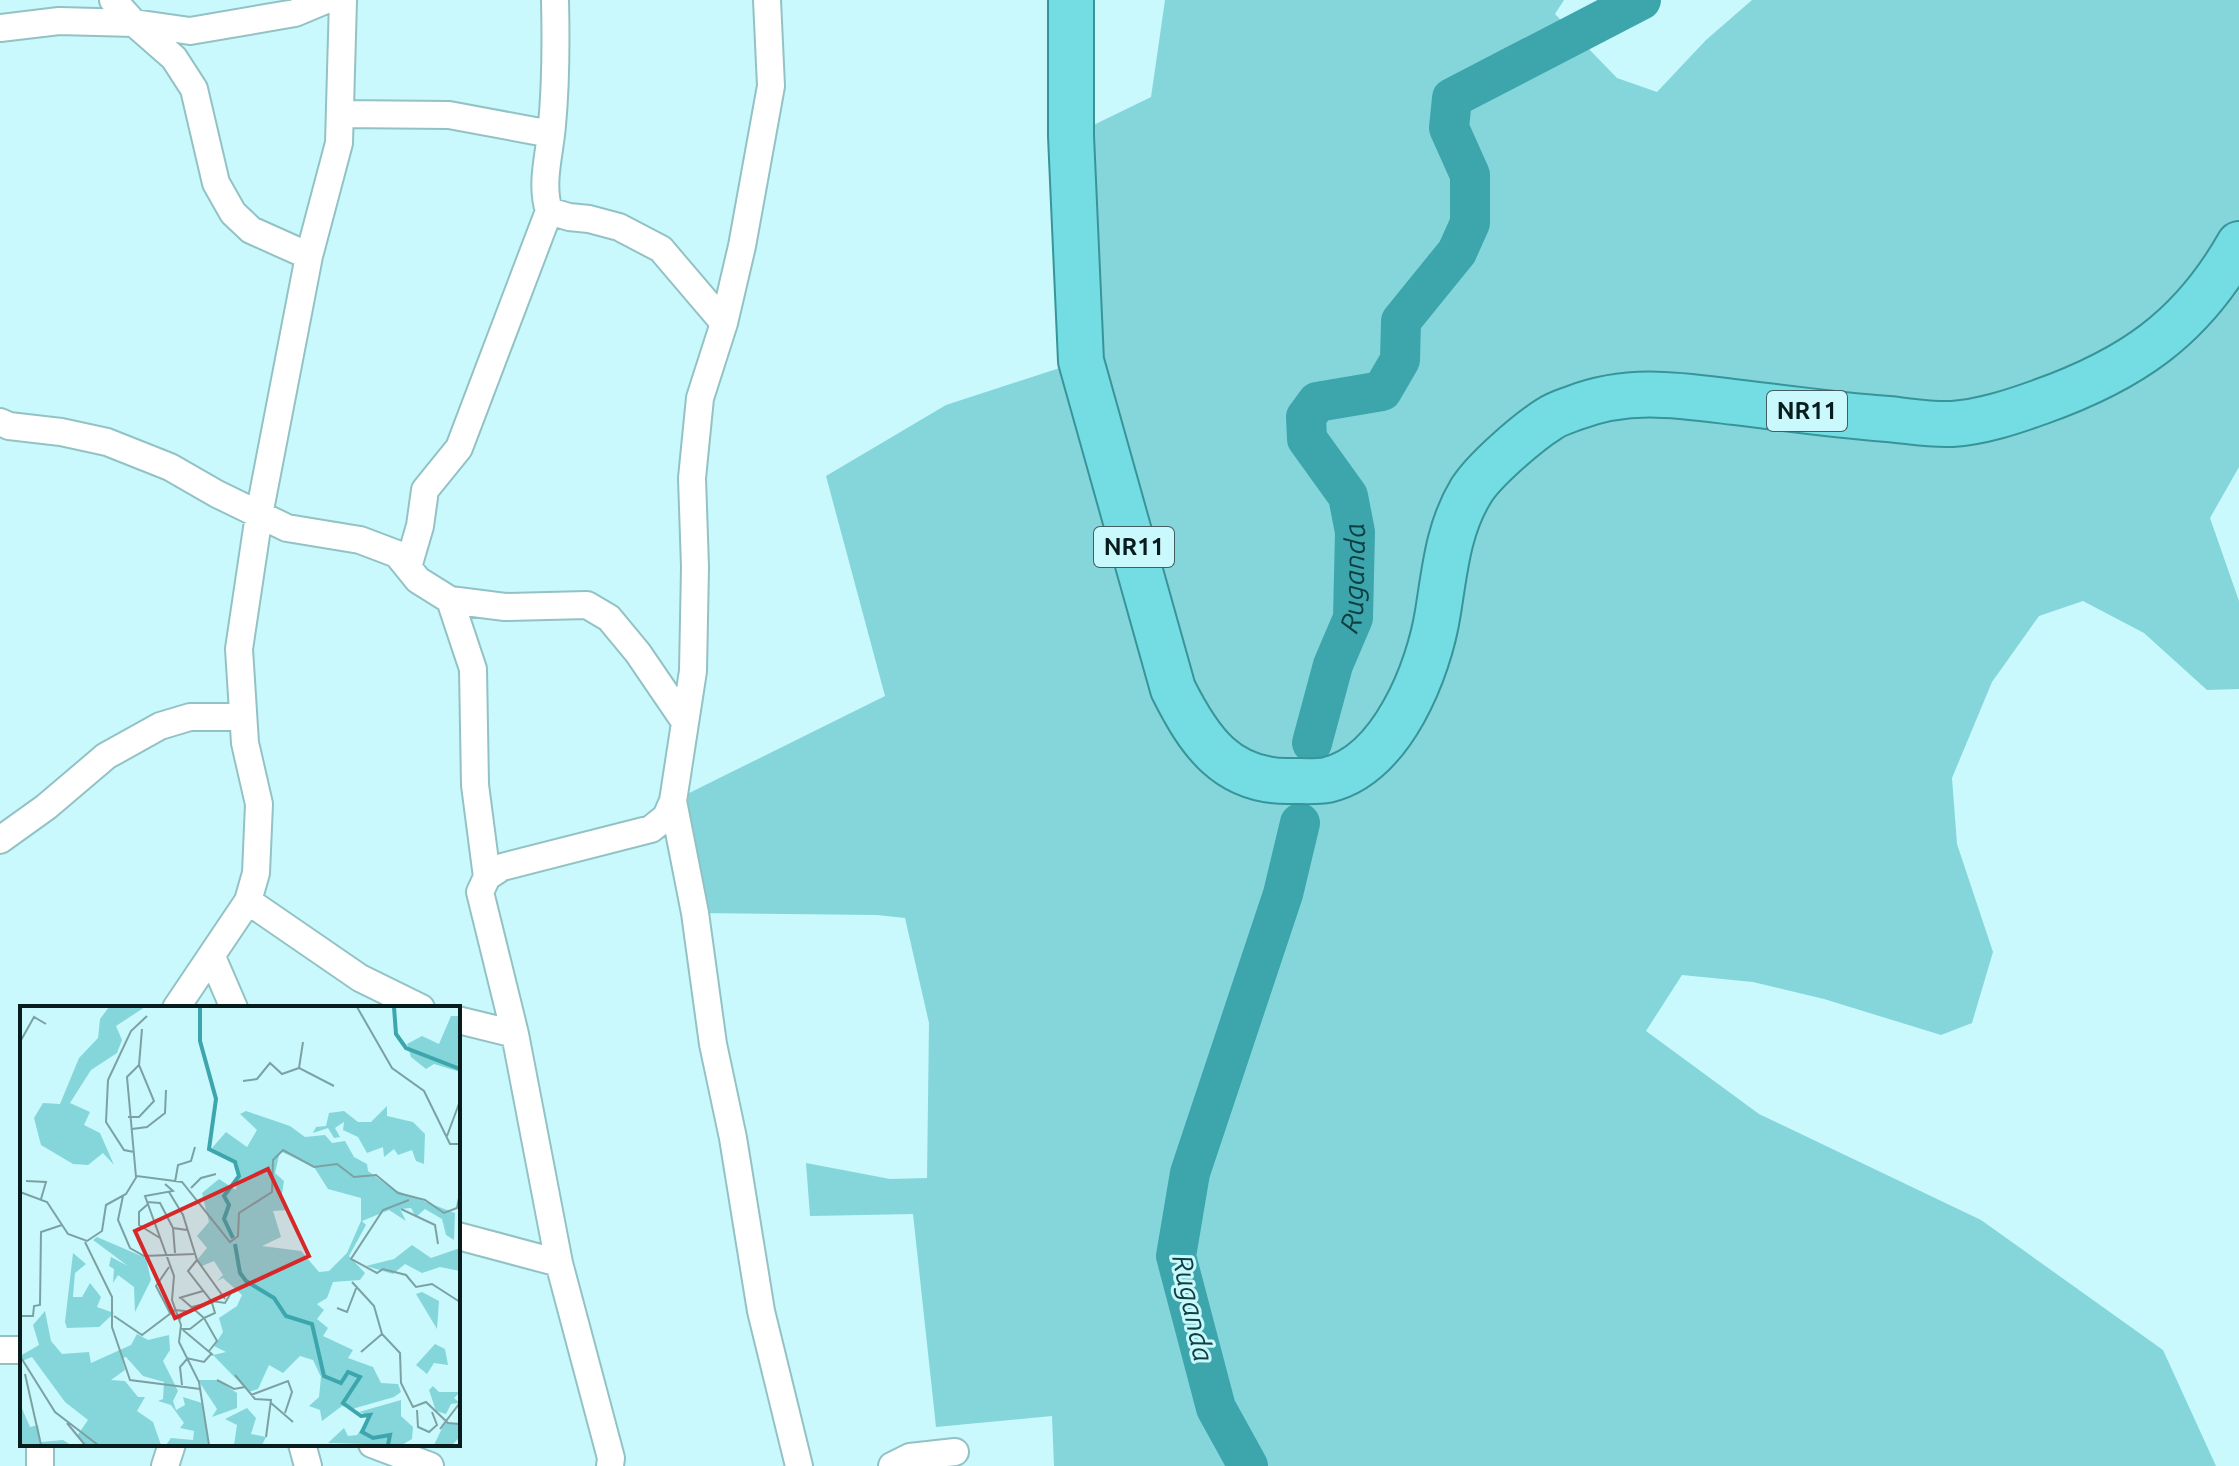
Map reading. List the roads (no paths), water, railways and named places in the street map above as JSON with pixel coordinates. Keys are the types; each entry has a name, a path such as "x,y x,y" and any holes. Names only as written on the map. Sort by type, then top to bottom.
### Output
{"highway":[{"name":"NR11","path":"1071,0 1071,136 1081,361 1173,689 1194,731 1233,769 1273,782 1328,780 1364,762 1387,739 1410,699 1429,652 1452,530 1473,488 1550,417 1600,398 1661,393 1903,421 1951,424 2001,416 2087,385 2144,353 2185,319 2226,268 2239,244"}],"street":[{"path":"113,0 174,58 194,89 216,183 233,213 251,230 309,256"},
{"path":"0,28 59,21 134,23 190,31 295,13 326,0"},
{"path":"177,1006 248,901 256,873 259,804 245,743 239,649 259,515 309,256 339,143 343,0"},
{"path":"408,567 420,526 425,490 459,448 549,211 544,194 551,134 555,0"},
{"path":"614,1463 559,1263 515,1034 480,892 487,877 502,867 651,829 666,817 673,801 693,671 695,567 692,478 700,398 724,323 742,246 771,86 767,0"},
{"path":"341,114 449,115 551,134"},
{"path":"549,211 619,227 661,249 724,323"},
{"path":"0,422 107,442 170,467 287,528 360,540 397,554 418,580 450,600 505,607 587,605 609,618 638,653 685,722"},
{"path":"450,600 473,669 475,785 487,877"},
{"path":"0,840 46,807 106,756 160,726 190,717 243,717"},
{"path":"673,801 695,913 713,1044 733,1138 761,1311 799,1466"},
{"path":"248,901 360,978 417,1006"},
{"path":"212,957 233,1006"},
{"path":"460,1020 515,1034"},
{"path":"460,1237 559,1263"},
{"path":"165,1466 171,1446"},
{"path":"303,1446 308,1466"},
{"path":"380,1446 430,1466"},
{"path":"892,1466 910,1457 955,1452"}],"waterway":[{"name":"Ruganda","path":"1312,743 1333,665 1353,618 1355,532 1348,496 1307,439 1306,417 1317,402 1382,391 1400,360 1401,321 1457,252 1470,223 1470,175 1449,128 1452,98 1641,0"},
{"name":"Ruganda","path":"1248,1466 1216,1408 1176,1256 1190,1173 1283,894 1300,823"}]}
